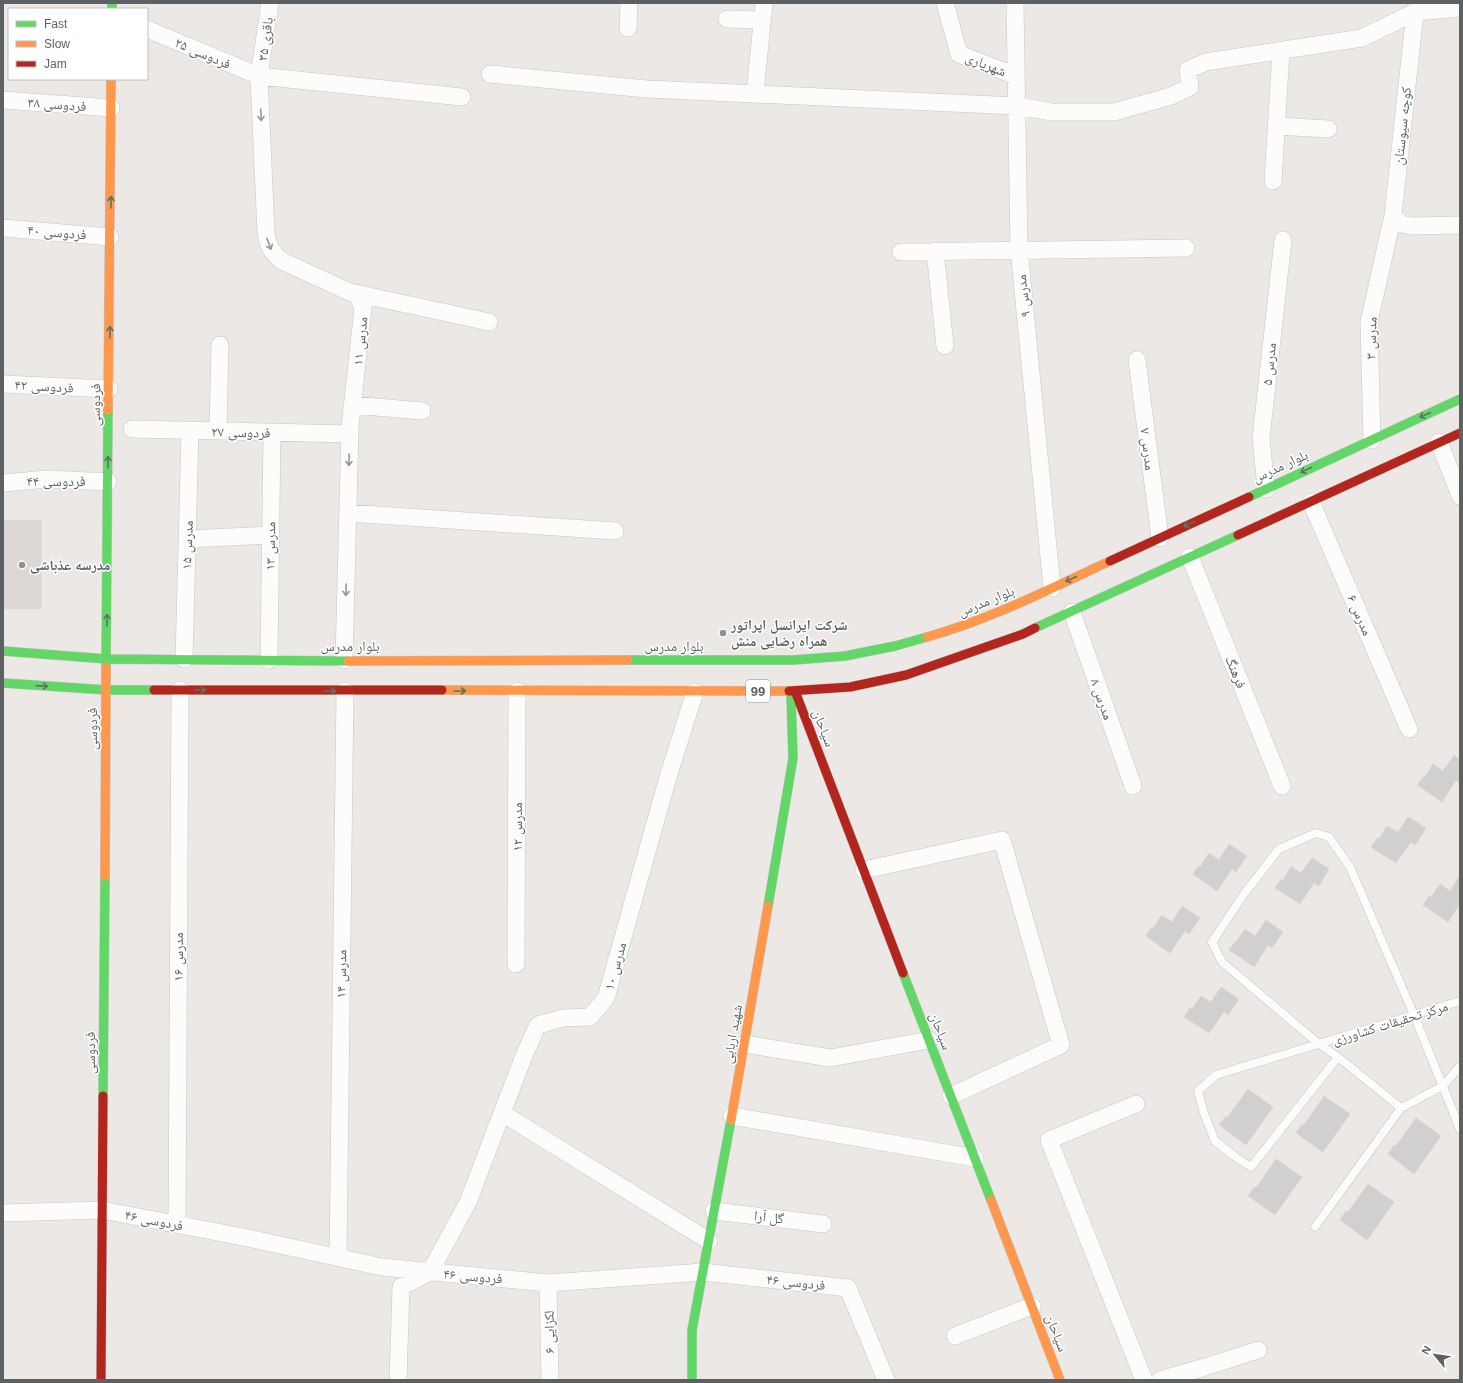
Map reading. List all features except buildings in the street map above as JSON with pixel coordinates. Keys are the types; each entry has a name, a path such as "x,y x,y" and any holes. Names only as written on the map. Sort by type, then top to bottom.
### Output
{"main road":[{"name":"فردوسی","path":"101,1380 111,80"},
{"name":"بلوار مدرس","path":"3,651 107,659 184,660 794,660 845,656 895,646 949,632 1011,607 1460,399"},
{"name":"99","path":"3,683 106,690 695,692 793,691 850,687 906,675 959,658 1023,634 1460,433"},
{"name":"شهید اربابی","path":"692,1380 692,1330 745,1044 794,758 803,739 793,691"},
{"name":"سیاحان","path":"793,691 803,739 864,870 1060,1380"}],"street":[{"name":"باقری ۳۵","path":"260,76 270,3"},
{"path":"628,28 629,3"},
{"path":"755,93 764,3"},
{"name":"شهریاری","path":"945,3 959,54 1016,76"},
{"name":"مدرس ۹","path":"1016,3 1019,249 1052,588"},
{"path":"490,74 647,88 1017,106 1052,112 1114,112 1171,96 1190,86 1188,70 1206,62 1362,38 1415,12 1460,8"},
{"name":"کوچه سیوستان","path":"1393,215 1415,12"},
{"path":"727,19 762,20"},
{"name":"فردوسی ۲۵","path":"148,29 260,76 462,98"},
{"path":"1274,181 1281,51"},
{"name":"مدرس ۱۱","path":"260,76 266,233 269,245 276,256 282,261 358,297 363,308 350,434 344,660"},
{"name":"فردوسی ۳۸","path":"3,100 111,108"},
{"path":"1277,126 1328,129"},
{"path":"1393,215 1401,224 1412,226 1460,225"},
{"name":"مدرس ۳","path":"1372,440 1369,322 1393,215"},
{"name":"فردوسی ۴۰","path":"3,228 110,237"},
{"name":"مدرس ۵","path":"1266,489 1262,438 1283,240"},
{"path":"901,252 1019,249 1186,248"},
{"path":"934,251 944,346"},
{"path":"350,292 489,322"},
{"path":"218,431 220,345"},
{"name":"مدرس ۷","path":"1138,360 1160,538"},
{"name":"فردوسی ۴۲","path":"3,384 109,389"},
{"path":"353,405 422,411"},
{"name":"فردوسی ۲۷","path":"132,429 350,434"},
{"name":"مدرس ۱۵","path":"184,660 190,431"},
{"name":"مدرس ۱۳","path":"269,660 272,433"},
{"path":"1439,442 1460,496"},
{"name":"فردوسی ۴۴","path":"3,482 48,479 108,482"},
{"name":"مدرس ۶","path":"1311,502 1409,729"},
{"path":"348,513 615,531"},
{"path":"187,538 270,535"},
{"name":"فرهنگ","path":"1190,557 1282,786"},
{"name":"مدرس ۸","path":"1072,612 1133,786"},
{"name":"مدرس ۱۶","path":"177,1224 180,690"},
{"name":"مدرس ۱۴","path":"338,1257 345,691"},
{"name":"مدرس ۱۲","path":"516,964 517,691"},
{"name":"مدرس ۱۰","path":"430,1272 468,1202 524,1053 538,1025 563,1018 590,1017 606,998 668,777 695,692"},
{"path":"864,870 1002,840 1061,1045 951,1096"},
{"path":"745,1044 830,1058 929,1040"},
{"path":"1136,1104 1049,1140 1144,1380"},
{"path":"502,1113 709,1241"},
{"path":"732,1116 975,1158"},
{"name":"فردوسی ۴۶","path":"3,1213 102,1210 177,1224 382,1267 548,1283 703,1272 848,1288 886,1380"},
{"name":"گل آرا","path":"714,1211 823,1224"},
{"path":"398,1380 401,1287 430,1272"},
{"name":"لکزایی ۶","path":"548,1283 550,1380"},
{"path":"955,1336 1032,1306"},
{"path":"1160,1380 1208,1374 1258,1350"}],"lane":[{"path":"1401,1108 1319,1044 1222,962 1212,942 1244,894 1279,849 1316,833 1329,837 1350,867 1414,1015 1460,1129"},
{"name":"مرکز تحقیقات کشاورزی","path":"1338,1058 1251,1167 1234,1156 1216,1141 1204,1113 1198,1091 1216,1075 1460,1001"},
{"path":"1315,1227 1401,1108 1443,1086 1460,1066"}],"shaded area":[{"name":"مدرسه عذباشی","path":"3,520 42,520 42,609 3,609"}],"traffic: fast":[{"path":"112,3 112,8"},
{"path":"1249,497 1460,399"},
{"path":"106,667 108,410"},
{"path":"1035,628 1238,535"},
{"path":"628,660 794,660 845,656 895,646 927,637"},
{"path":"3,651 107,659 348,661"},
{"path":"3,683 107,690 154,690"},
{"path":"768,906 793,758 791,696"},
{"path":"103,1096 105,876"},
{"path":"903,973 991,1200"},
{"path":"692,1380 692,1330 731,1120"}],"traffic: slow":[{"path":"108,410 111,80"},
{"path":"927,637 951,630 1043,593 1110,561"},
{"path":"348,661 628,660"},
{"path":"105,876 106,667"},
{"path":"442,690 789,691"},
{"path":"731,1120 768,906"},
{"path":"991,1200 1060,1380"}],"traffic: jam":[{"path":"1238,535 1460,433"},
{"path":"1110,561 1249,497"},
{"path":"789,691 850,687 906,675 1023,634 1035,628"},
{"path":"154,690 442,690"},
{"path":"795,691 903,973"},
{"path":"101,1380 103,1096"}],"place":[{"name":"مدرسه عذباشی","path":"22,565"},
{"name":"شرکت ایرانسل اپراتور همراه رضایی منش","path":"723,633"}]}
